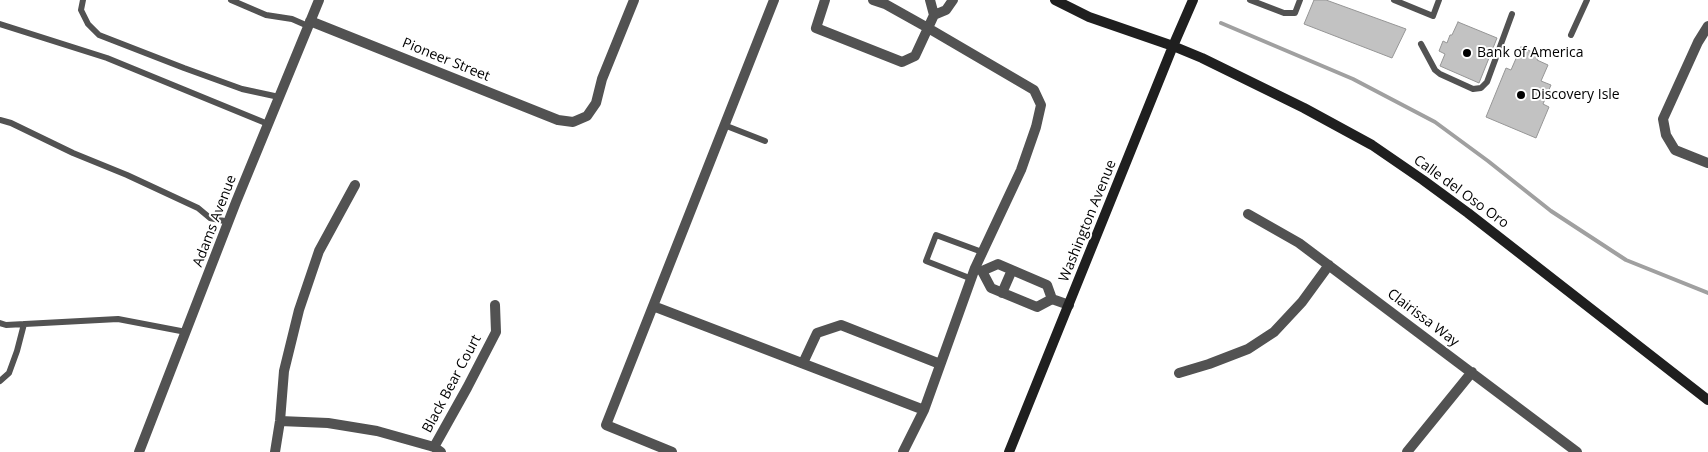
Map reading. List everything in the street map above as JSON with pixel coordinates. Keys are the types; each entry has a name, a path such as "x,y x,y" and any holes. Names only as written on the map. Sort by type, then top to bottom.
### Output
{"main road":[{"name":"Calle del Oso Oro","path":"1055,0 1089,17 1172,46 1304,108 1372,146 1468,213 1708,400"},
{"name":"Washington Avenue","path":"1009,452 1172,46 1193,0"}],"street":[{"name":"Adams Avenue","path":"138,452 318,0"},
{"name":"Pioneer Street","path":"309,23 558,120 573,122 587,116 596,102 602,79 634,0"},
{"path":"672,452 606,425 774,0"},
{"path":"825,0 816,28 902,62 915,56 934,15 930,0"},
{"path":"873,0 885,4 928,28 1034,90 1041,105 1036,127 1021,170 982,252 979,270 972,279 924,410 903,452"},
{"path":"934,15 946,10 953,0"},
{"path":"1708,26 1698,42 1663,119 1666,135 1675,150 1708,163"},
{"path":"275,452 280,422 284,371 299,310 319,251 356,185"},
{"name":"Clairissa Way","path":"1248,214 1299,243 1577,452"},
{"path":"979,270 998,264 1047,285 1052,299"},
{"path":"1179,372 1209,364 1248,349 1274,332 1302,302 1329,265"},
{"path":"979,270 991,288 1037,307 1052,299 1069,305"},
{"path":"1002,293 1012,270"},
{"name":"Black Bear Court","path":"438,450 496,332 495,305"},
{"path":"653,306 924,410"},
{"path":"803,363 817,333 842,325 940,364"},
{"path":"1407,452 1472,372"},
{"path":"280,422 328,423 377,431 438,450"}],"lane":[{"path":"83,0 82,10 88,24 99,35 242,89 279,97"},
{"path":"231,0 266,15 309,23"},
{"path":"1250,0 1284,13 1295,13 1300,0"},
{"path":"1394,0 1433,16 1439,0"},
{"path":"1570,35 1587,0"},
{"path":"1421,44 1435,70 1440,74 1473,89 1481,88 1487,82 1512,14"},
{"path":"0,24 107,58 268,124"},
{"path":"0,120 11,123 73,153 127,175 198,208 210,218 228,222"},
{"path":"724,125 765,141"},
{"path":"972,279 926,261 936,235 982,252"},
{"path":"0,323 6,325 118,319 186,332"},
{"path":"0,381 10,373 24,324"}],"building":[{"path":"1314,0 1326,0 1406,29 1392,58 1304,24"},
{"name":"Bank of America","path":"1458,22 1497,38 1479,83 1440,66 1445,54 1439,51 1443,41 1447,43"},
{"name":"Discovery Isle","path":"1521,47 1539,55 1537,60 1548,65 1541,81 1551,85 1543,104 1549,107 1536,138 1486,117 1506,68 1511,70"}],"waterway":[{"path":"1221,23 1353,79 1435,122 1551,211 1626,260 1708,293"}],"place":[{"name":"Bank of America","path":"1467,53"},
{"name":"Discovery Isle","path":"1521,95"}]}
